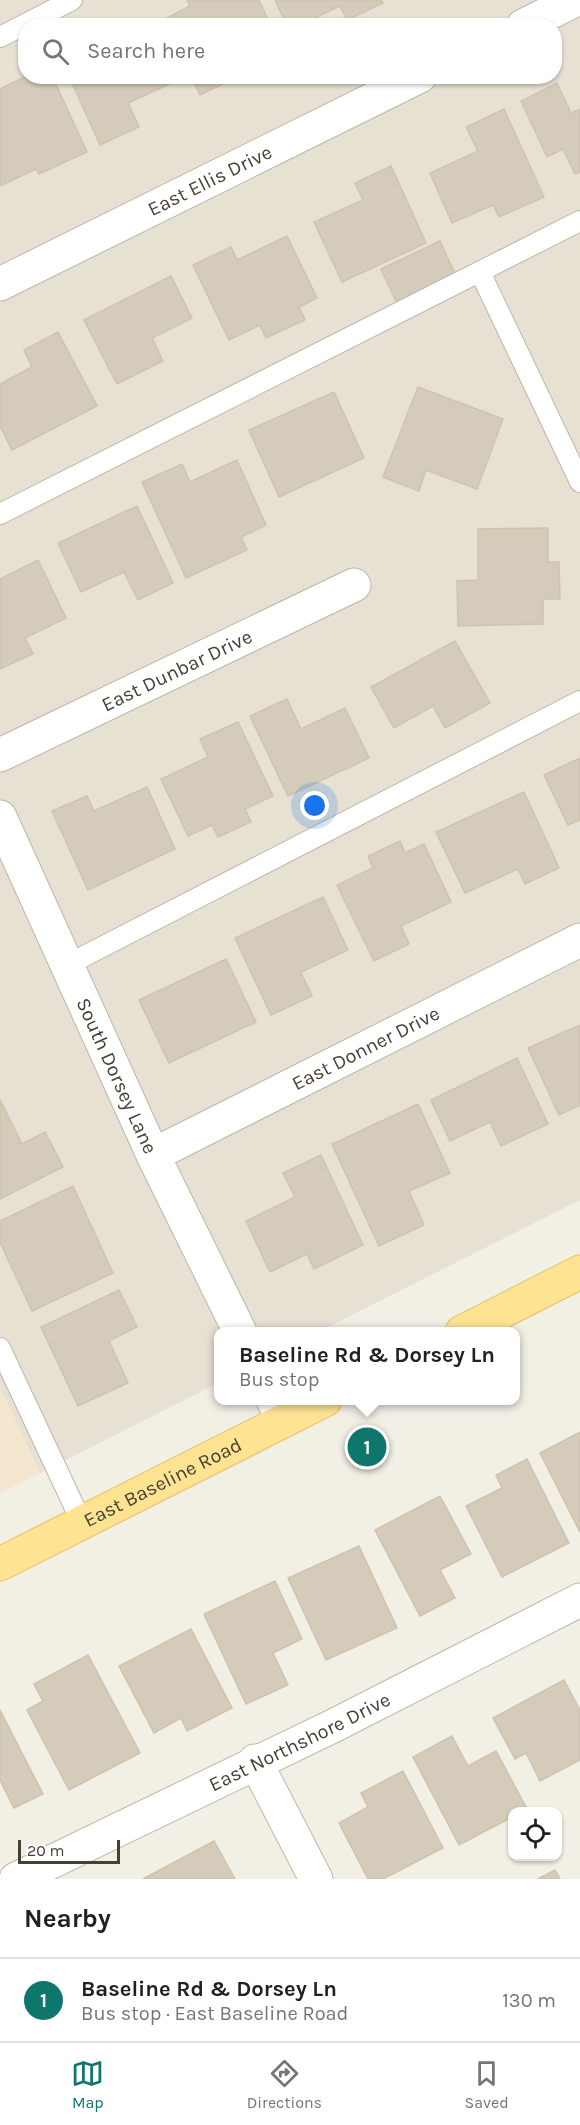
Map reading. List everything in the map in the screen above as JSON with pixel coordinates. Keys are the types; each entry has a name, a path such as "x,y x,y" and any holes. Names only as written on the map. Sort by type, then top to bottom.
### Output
{"main road":[{"path":"472,1327 580,1272"},
{"name":"East Baseline Road","path":"0,1564 82,1523 278,1411 307,1405"}],"street":[{"path":"539,18 575,0"},
{"name":"East Ellis Drive","path":"0,284 404,84"},
{"name":"East Dunbar Drive","path":"0,755 354,585"},
{"name":"South Dorsey Lane","path":"0,817 153,1155 238,1327"},
{"name":"East Donner Drive","path":"153,1155 580,940"},
{"name":"East Northshore Drive","path":"16,1879 255,1761 333,1726 580,1600"},
{"path":"255,1761 316,1879"}],"lane":[{"path":"37,18 72,0"},
{"path":"0,37 18,28"},
{"path":"0,514 580,221"},
{"path":"480,272 580,482"},
{"path":"68,965 580,701"},
{"path":"0,1348 82,1523"}],"shaded area":[{"path":"0,0 580,0 580,1200 328,1327 214,1327 214,1385 40,1473 0,1388"},
{"path":"0,1388 40,1473 0,1493"}],"building":[{"path":"187,0 259,0 267,18 167,18 190,6"},
{"path":"275,0 381,0 383,3 351,18 346,18 340,6 315,18 283,18"},
{"path":"18,80 18,84 56,84 87,152 39,174 36,169 0,186 0,89"},
{"path":"73,84 169,84 128,103 139,127 100,145"},
{"path":"195,84 223,84 200,95"},
{"path":"557,84 571,113 580,109 580,172 575,174 563,149 547,157 521,101"},
{"path":"504,109 544,197 499,217 493,205 452,223 430,173 478,151 466,127"},
{"path":"391,166 426,243 342,282 314,222 363,200 355,183"},
{"path":"287,236 317,298 299,307 305,320 266,338 260,325 229,340 193,265 231,247 237,260"},
{"path":"440,241 456,276 397,303 381,269"},
{"path":"171,276 192,318 152,338 163,361 117,384 84,320"},
{"path":"58,332 97,406 12,450 0,426 0,384 32,367 24,350"},
{"path":"418,387 503,419 477,489 426,470 419,491 383,477"},
{"path":"334,392 364,458 279,497 249,430"},
{"path":"237,460 266,525 241,537 247,550 186,578 142,482 182,464 190,482"},
{"path":"137,506 173,583 138,600 124,572 81,592 58,543"},
{"path":"548,528 548,562 559,562 560,599 543,599 543,624 458,626 457,581 478,580 478,529"},
{"path":"38,560 66,618 25,638 33,654 0,669 0,579"},
{"path":"455,641 490,703 445,728 433,706 394,728 371,687"},
{"path":"287,699 301,729 345,708 369,758 288,796 250,716"},
{"path":"238,722 273,796 245,809 251,822 218,837 212,825 188,836 161,779 208,757 200,739"},
{"path":"580,758 580,820 568,825 544,775"},
{"path":"147,787 175,849 88,890 52,811 87,796 94,811"},
{"path":"524,792 559,868 525,884 518,869 465,893 436,832"},
{"path":"400,841 405,853 424,844 451,902 401,926 409,944 374,961 337,885 373,868 368,856"},
{"path":"323,897 348,950 301,972 312,996 271,1015 235,938"},
{"path":"226,959 256,1022 169,1063 139,1000"},
{"path":"580,1025 580,1105 559,1115 528,1048"},
{"path":"517,1058 548,1124 501,1146 490,1122 450,1141 431,1100"},
{"path":"0,1100 22,1144 45,1132 63,1167 0,1199"},
{"path":"418,1104 450,1173 409,1191 424,1225 379,1246 332,1144"},
{"path":"321,1155 363,1245 314,1269 307,1254 270,1272 246,1221 295,1197 283,1173"},
{"path":"73,1186 113,1273 32,1311 0,1242 0,1221"},
{"path":"119,1290 137,1327 109,1341 128,1383 78,1406 41,1327"},
{"path":"580,1432 580,1532 540,1453"},
{"path":"527,1459 569,1543 502,1577 466,1506 502,1488 496,1475"},
{"path":"440,1496 471,1554 440,1570 455,1598 420,1616 375,1530"},
{"path":"359,1546 397,1628 326,1660 288,1578"},
{"path":"275,1581 302,1639 273,1653 288,1685 246,1704 204,1614"},
{"path":"191,1629 232,1708 187,1731 181,1718 154,1733 119,1666"},
{"path":"88,1655 140,1753 69,1790 27,1710 43,1701 34,1684"},
{"path":"564,1680 580,1710 580,1760 540,1781 526,1753 515,1759 493,1718"},
{"path":"0,1710 43,1794 14,1808 0,1780"},
{"path":"452,1736 468,1766 496,1751 526,1807 508,1807 508,1819 459,1845 413,1757"},
{"path":"403,1771 443,1848 383,1879 368,1879 339,1823 368,1807 361,1793"},
{"path":"214,1841 235,1879 143,1879"},
{"path":"555,1870 560,1879 538,1879"}],"place":[{"name":"Baseline Rd & Dorsey Ln","path":"367,1447"}]}
